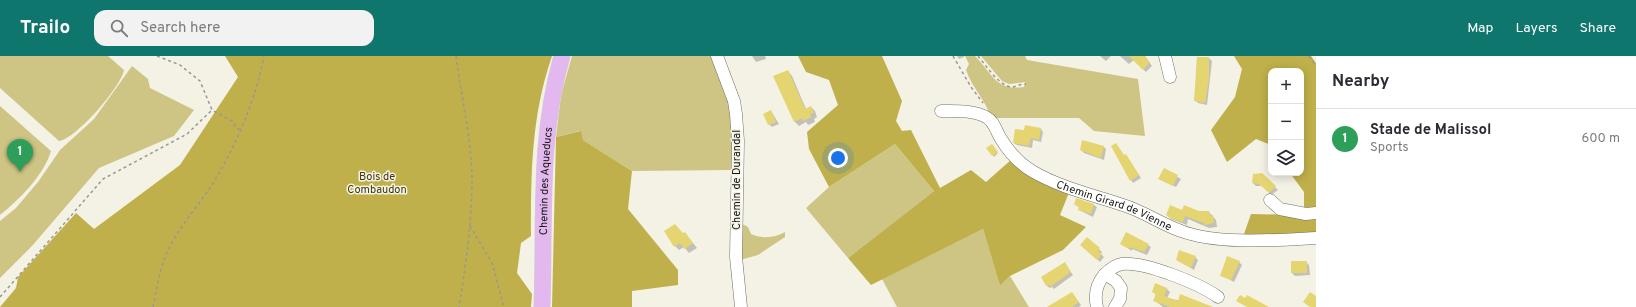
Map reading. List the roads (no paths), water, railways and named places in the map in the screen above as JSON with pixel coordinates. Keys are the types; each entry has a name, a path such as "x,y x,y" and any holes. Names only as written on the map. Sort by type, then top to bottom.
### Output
{"main road":[{"name":"Chemin des Aqueducs","path":"542,307 544,160 549,110 562,56"}],"street":[{"name":"Chemin de Durandal","path":"717,56 734,101 736,114 738,141 736,257 741,307"},
{"path":"1165,56 1170,77"},
{"name":"Chemin Girard de Vienne","path":"941,111 969,112 987,117 992,120 1001,139 1014,157 1032,171 1065,185 1130,207 1180,231 1221,238 1258,240 1316,238"},
{"path":"1270,200 1280,209 1306,214 1316,213"},
{"path":"1097,307 1095,291 1105,274 1120,264 1135,263 1207,289 1218,297"},
{"path":"1105,274 1116,281 1121,288 1121,295 1115,307"}],"place":[{"name":"Stade de Malissol","path":"20,172"}],"park label":[{"name":"Bois de Combaudon","path":"377,182"}]}
